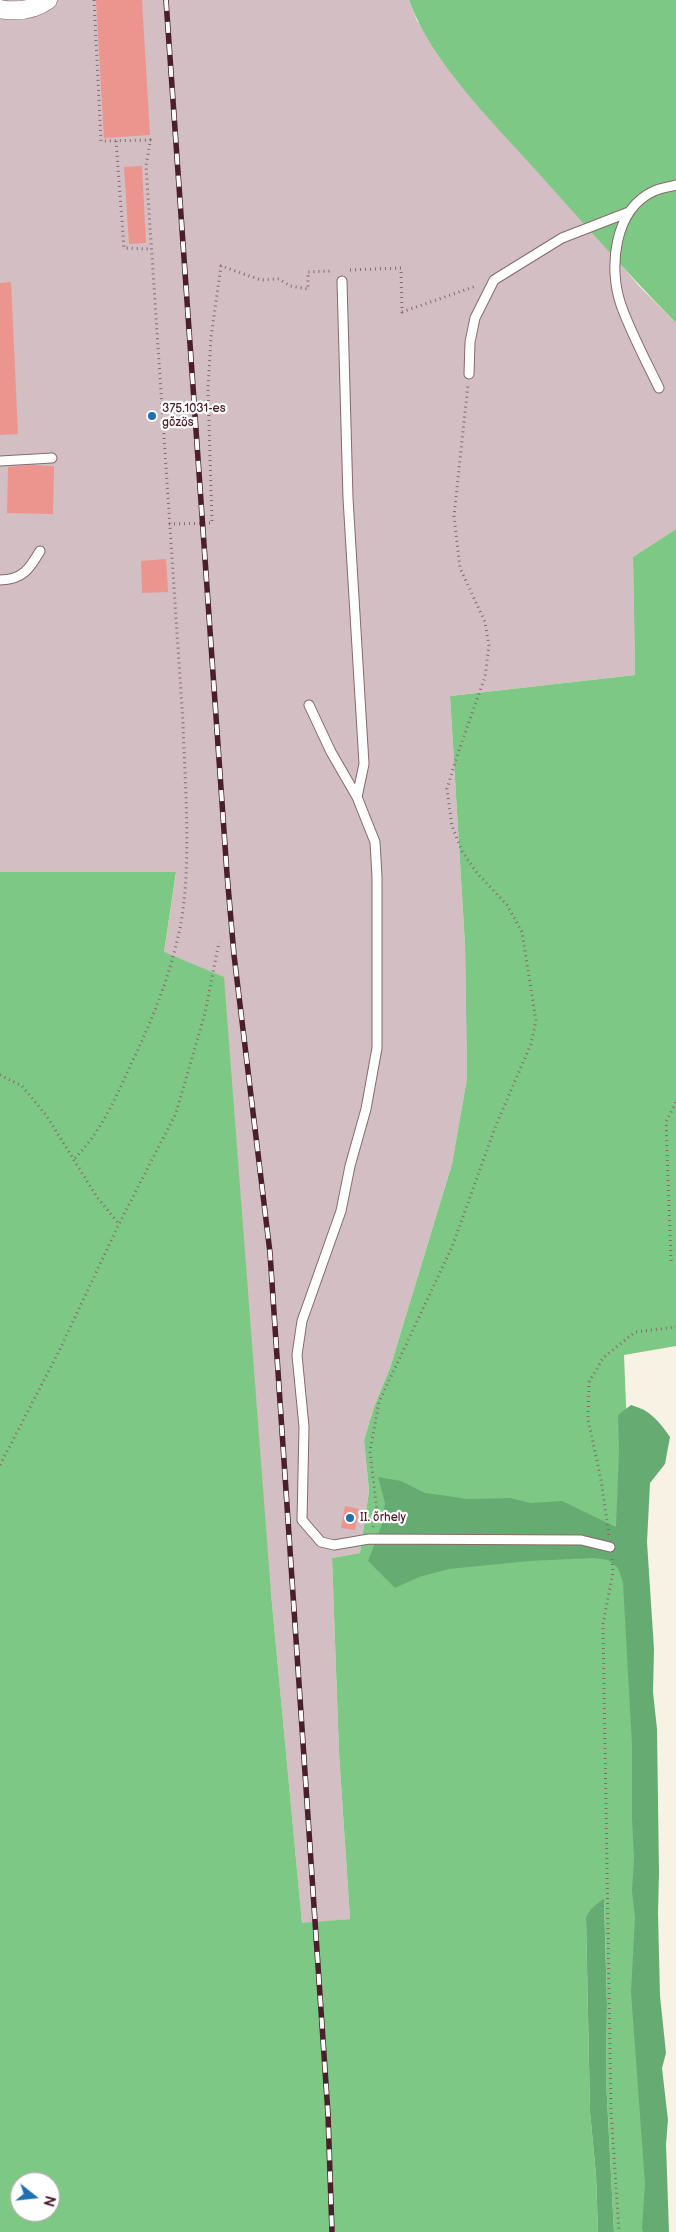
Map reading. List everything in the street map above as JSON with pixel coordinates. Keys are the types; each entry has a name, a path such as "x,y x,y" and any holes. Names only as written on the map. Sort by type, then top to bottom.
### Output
{"street":[{"path":"0,9 16,12 32,8 48,0"}],"lane":[{"path":"469,374 470,342 475,318 494,280 562,238 629,212 653,191 676,185"},
{"path":"629,212 619,235 614,272 621,304 659,388"},
{"path":"342,281 348,498 364,764 357,796"},
{"path":"0,461 52,458"},
{"path":"0,580 8,580 27,572 40,551"},
{"path":"309,705 331,752 357,796 375,842 377,877 377,1048 366,1109 350,1166 341,1211 302,1322 297,1355 304,1427 302,1520 320,1542 334,1545 369,1539 581,1540 610,1547"}],"path":[{"path":"75,1158 85,1148 120,1090 148,1028 169,970 180,927 186,843 185,779 177,628 150,249 146,166 151,138 101,141 94,0"},
{"path":"116,141 124,248 150,249"},
{"path":"169,524 212,523 208,390 211,337 222,266 261,280 279,280 290,286 308,289 308,272 336,271"},
{"path":"345,271 401,268 402,312 494,280"},
{"path":"369,1539 377,1511 370,1451 380,1402 452,1247 496,1125 531,1044 536,1021 522,932 507,905 477,873 462,851 452,826 448,790 458,750 485,677 489,646 486,622 460,568 454,516 469,374"},
{"path":"0,1465 176,1113 204,1013 218,942"},
{"path":"0,1075 22,1086 46,1115 75,1158 97,1197 119,1224"},
{"path":"671,1261 666,1122 676,1102"},
{"path":"619,2232 611,2110 603,1624 613,1572 601,1480 588,1419 589,1382 603,1358 635,1332 676,1326"}],"shaded area":[{"path":"0,0 409,0 417,21 639,286 676,323 676,529 633,557 635,675 450,696 465,945 467,1078 452,1164 390,1368 374,1407 364,1440 369,1491 360,1553 332,1558 339,1753 350,1919 302,1924 271,1593 164,952 176,873 0,872"}],"green space":[{"path":"409,0 676,0 676,323 603,245 463,88 431,45"},
{"path":"676,529 676,1346 624,1355 659,2232 614,2232 606,2079 607,2004 604,1898 586,1917 590,2112 596,2175 598,2232 0,2232 0,872 176,872 164,952 224,977 271,1593 302,1923 350,1919 339,1753 332,1558 360,1553 369,1491 364,1440 374,1407 390,1368 452,1164 467,1078 465,945 450,696 635,675 633,557"},
{"path":"631,1405 644,1410 654,1417 670,1437 665,1464 650,1483 647,1542 654,1649 653,1692 657,1729 658,1913 660,1996 666,2053 662,2068 668,2120 666,2144 669,2232 643,2232 642,2229 645,2184 631,1992 635,1917 632,1891 634,1858 632,1746 623,1582 618,1568 608,1560 594,1558 529,1561 449,1569 419,1577 395,1588 368,1561 382,1524 385,1503 378,1477 401,1481 425,1493 467,1499 510,1498 531,1503 562,1501 616,1527 619,1451 618,1415"},
{"path":"604,1898 607,2005 606,2079 614,2232 598,2232 596,2175 590,2112 586,1917 591,1909"}],"building":[{"path":"96,0 142,0 150,135 104,138"},
{"path":"142,166 146,243 129,244 124,167"},
{"path":"11,282 18,434 0,435 0,283"},
{"path":"54,466 53,514 7,513 8,467"},
{"path":"166,559 168,592 142,593 141,561"},
{"name":"II. őrhely","path":"345,1506 359,1509 355,1530 341,1528"}],"railway":[{"path":"166,0 227,874 234,955 270,1253 328,2114 332,2232"}],"place":[{"name":"375.1031-es gőzös","path":"152,416"},
{"name":"II. őrhely","path":"350,1518"}]}
